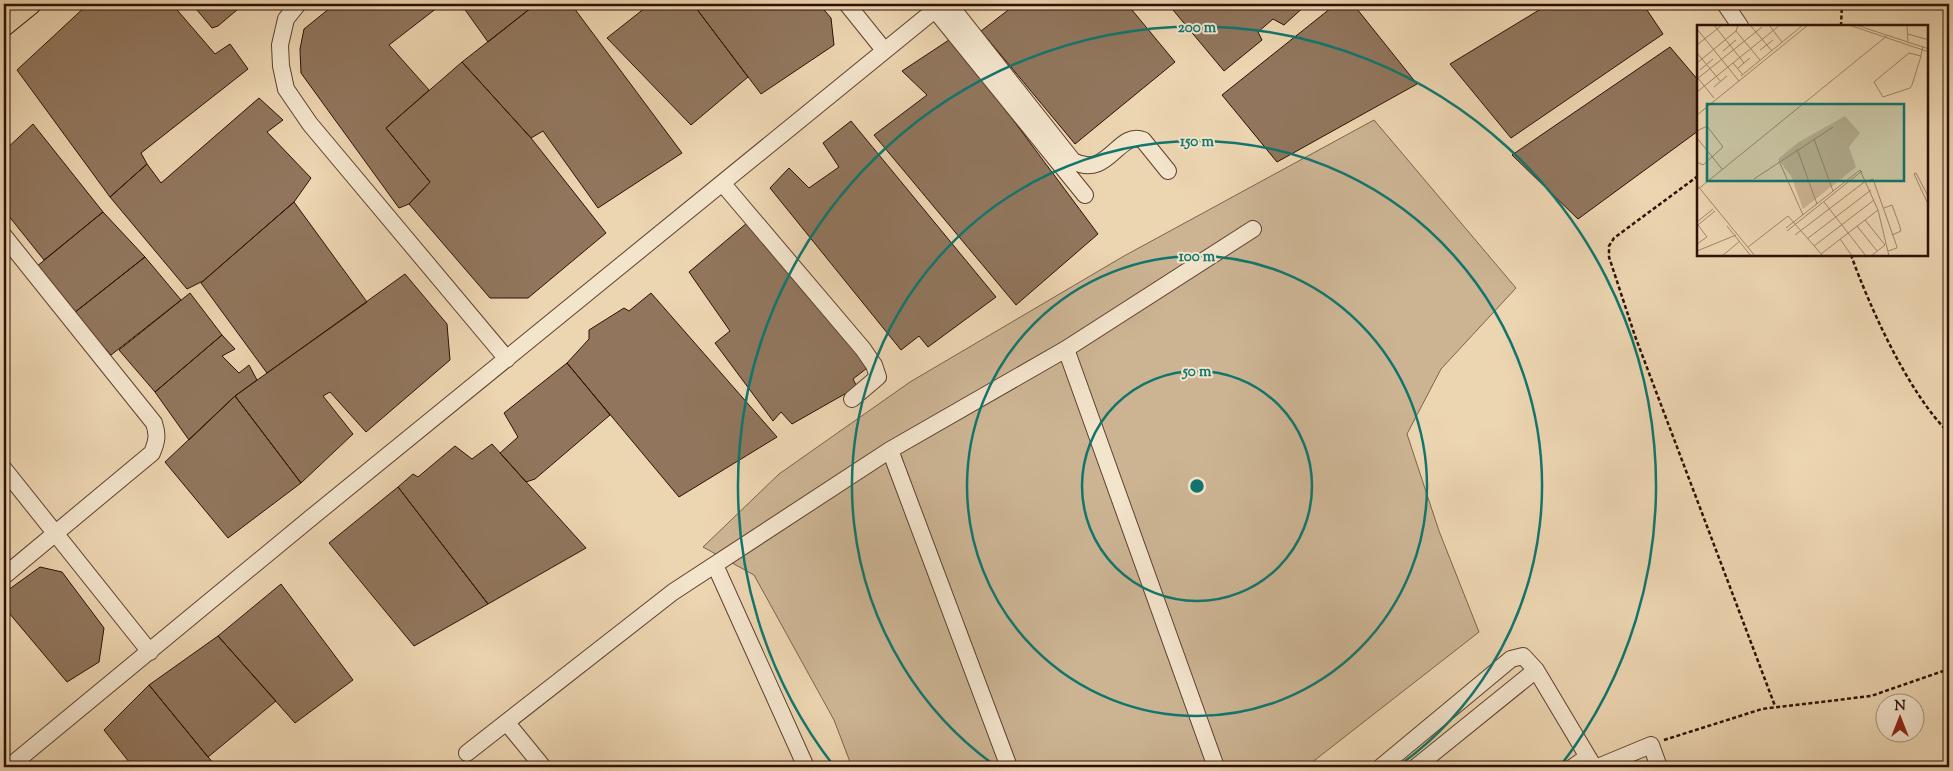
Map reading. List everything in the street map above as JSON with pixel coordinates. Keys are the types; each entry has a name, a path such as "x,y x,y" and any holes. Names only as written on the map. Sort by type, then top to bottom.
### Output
{"main road":[{"path":"4,26 31,4"}],"street":[{"path":"298,4 286,19 280,45 286,89 310,124 507,359"},
{"path":"847,4 884,50"},
{"path":"1725,4 1739,25"},
{"path":"9,767 723,184 884,50 942,6"},
{"path":"942,6 1073,161 1086,166 1100,164 1130,139 1138,138 1143,140 1168,171"},
{"path":"942,6 1085,195"},
{"path":"723,184 863,348 874,365 878,377 852,399"},
{"path":"467,753 673,592 890,450 1066,349 1253,228"},
{"path":"4,236 154,423 157,432 157,441 152,453 4,576"},
{"path":"1066,349 1216,767"},
{"path":"890,450 1009,767"},
{"path":"4,468 150,652"},
{"path":"715,565 806,767"},
{"path":"1381,767 1511,659 1523,656 1536,670 1593,764"},
{"path":"1416,767 1536,670"},
{"path":"506,723 543,767"},
{"path":"1573,767 1593,764 1651,745 1659,767"}],"path":[{"path":"1841,25 1842,4"},
{"path":"1697,177 1614,238 1609,246 1609,257 1635,336 1775,706"},
{"path":"1851,256 1864,291 1889,341 1934,418 1949,433"},
{"path":"1651,745 1723,720 1775,706 1871,696 1949,669"}],"shaded area":[{"path":"1374,120 1516,288 1441,369 1407,434 1439,531 1479,632 1306,767 852,767 834,720 754,575 703,547 779,474 910,382 1124,256"}],"building":[{"path":"88,4 172,4 215,54 230,44 248,69 141,153 147,164 110,197 17,70"},
{"path":"191,4 204,4 196,10"},
{"path":"205,4 244,4 218,26 212,28 197,10"},
{"path":"335,4 442,4 389,45 429,90 386,128 430,182 409,204 399,208 301,73 300,49 304,29"},
{"path":"461,4 536,4 488,42"},
{"path":"536,4 571,4 682,153 598,208 543,131 531,138 462,62"},
{"path":"650,4 693,4 748,77 691,125 607,38"},
{"path":"693,4 819,4 831,18 834,45 761,94"},
{"path":"1016,4 1127,4 1175,62 1075,144 981,31"},
{"path":"1168,4 1307,4 1284,25 1273,19 1258,32 1262,40 1224,71"},
{"path":"1336,4 1353,4 1417,84 1277,162 1222,95"},
{"path":"1549,4 1643,4 1663,34 1511,138 1450,64"},
{"path":"952,38 1098,234 1016,305 874,135 927,95 902,71"},
{"path":"1670,47 1697,79 1697,132 1578,219 1512,155"},
{"path":"462,62 531,138 606,233 528,298 490,298 409,204 430,182 386,128"},
{"path":"259,98 283,120 267,132 311,178 294,202 203,281 187,289 110,197 147,164 161,183"},
{"path":"851,121 996,297 928,347 919,336 901,350 770,188 789,168 809,188 839,167 823,143"},
{"path":"33,124 103,212 44,260 4,210 4,151"},
{"path":"294,202 367,302 267,373 201,283"},
{"path":"103,212 145,257 74,313 36,267"},
{"path":"747,223 871,365 853,379 857,387 792,424 781,412 773,421 715,343 730,331 689,272"},
{"path":"145,257 181,300 111,355 74,313"},
{"path":"405,274 447,324 450,360 366,432 330,392 323,396 353,434 301,483 235,396"},
{"path":"190,293 222,335 155,392 119,350"},
{"path":"651,293 777,437 679,497 567,363 589,339 589,330 624,308 629,311"},
{"path":"222,335 235,349 222,356 239,373 249,365 257,380 235,396 189,440 155,392"},
{"path":"567,363 610,415 535,479 526,482 500,453 518,437 504,413"},
{"path":"235,396 301,483 228,538 165,462"},
{"path":"492,444 586,548 488,604 398,487 413,474 418,477 455,446 472,459"},
{"path":"398,487 488,604 414,646 329,543"},
{"path":"40,567 62,572 104,628 99,662 67,682 4,607 4,593"},
{"path":"281,584 353,680 295,723 218,636"},
{"path":"218,636 276,701 208,757 149,685"},
{"path":"149,685 217,767 133,767 104,730"}]}
